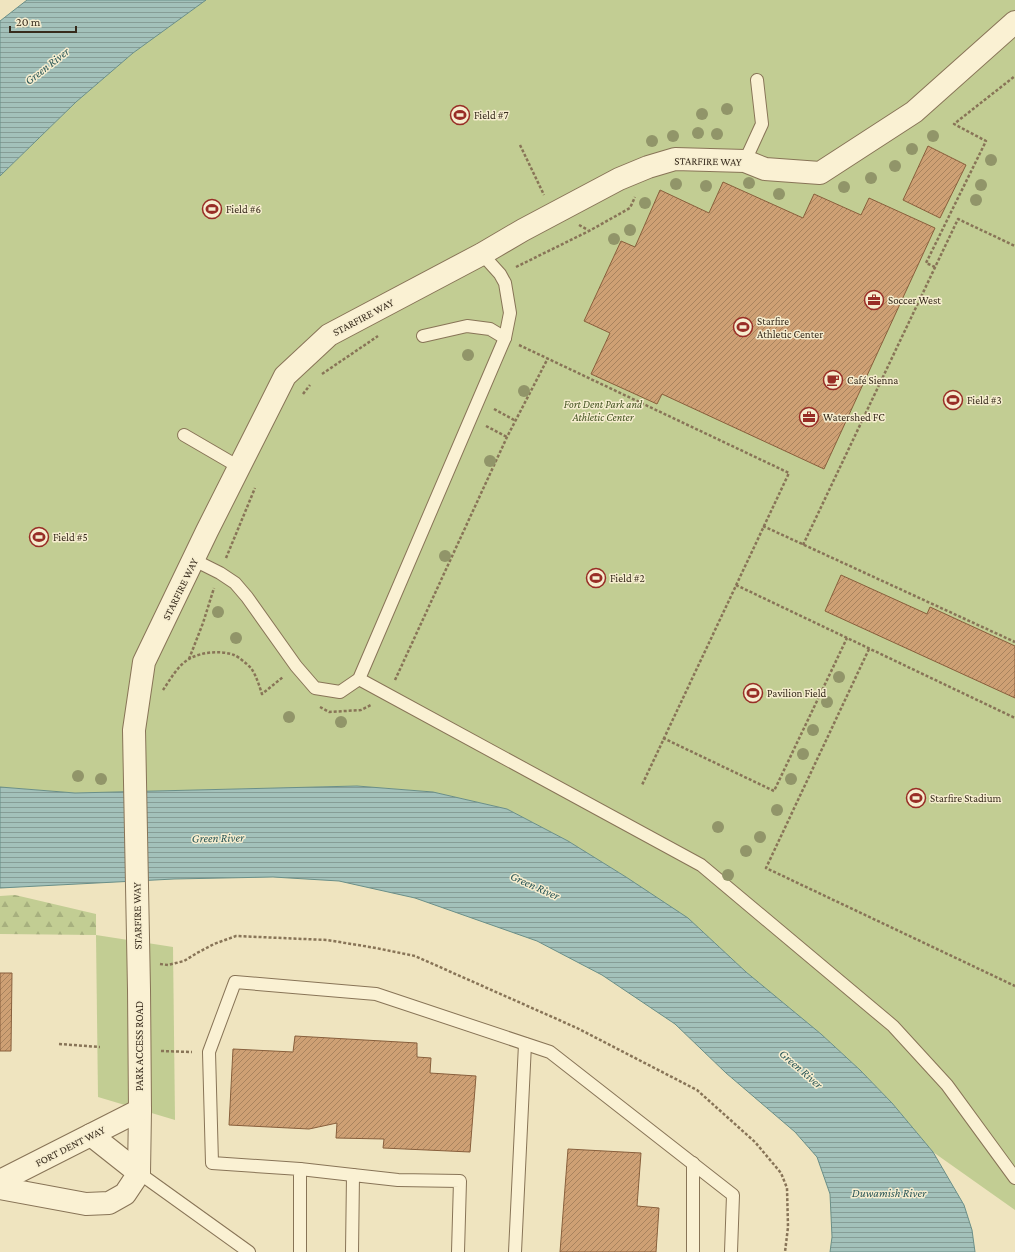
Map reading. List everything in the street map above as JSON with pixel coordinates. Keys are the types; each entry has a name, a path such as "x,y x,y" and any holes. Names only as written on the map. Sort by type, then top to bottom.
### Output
{"street":[{"name":"STARFIRE WAY","path":"139,989 134,730 144,662 285,376 329,335 482,254 612,182 648,166 675,159 744,160 765,169 820,173 914,112 1015,22"},
{"name":"PARK ACCESS ROAD","path":"139,989 140,1106"},
{"name":"FORT DENT WAY","path":"0,1181 91,1135 140,1106"},
{"path":"0,1188 86,1204 109,1202 125,1194 139,1173 140,1106"},
{"path":"91,1135 139,1173"}],"lane":[{"path":"744,160 762,124 757,80"},
{"path":"194,560 235,582 292,661 315,688 340,692 359,679 505,338 510,313 505,283 500,274 482,254"},
{"path":"423,336 467,326 490,329 505,338"},
{"path":"184,435 239,467"},
{"path":"359,679 701,865 893,1026 947,1085 1015,1178"},
{"path":"458,1252 460,1181 398,1180 300,1169 212,1163 209,1052 235,982 376,994 550,1052 733,1195 732,1252"},
{"path":"515,1252 525,1044"},
{"path":"693,1163 693,1252"},
{"path":"300,1169 300,1252"},
{"path":"139,1173 249,1252"},
{"path":"352,1252 353,1175"}],"path":[{"path":"935,267 926,263 986,141 954,124 1015,76"},
{"path":"500,274 589,231 630,208 648,166"},
{"path":"803,545 958,219 1015,246"},
{"path":"319,376 383,333"},
{"path":"505,338 789,473 642,785"},
{"path":"299,398 314,381"},
{"path":"494,409 516,421"},
{"path":"486,425 507,437"},
{"path":"163,690 180,667 188,659 203,623 220,573 256,487"},
{"path":"764,526 1015,642"},
{"path":"736,585 1015,718"},
{"path":"663,738 774,791 847,638"},
{"path":"869,649 766,868 1015,986"},
{"path":"188,659 203,654 219,652 234,655 250,668 258,682 262,694 287,674 292,661"},
{"path":"58,1044 100,1048"},
{"path":"155,1051 178,1052"}],"green space":[{"name":"Fort Dent Park and Athletic Center","path":"206,0 1015,0 1015,1210 933,1152 892,1103 860,1070 821,1034 626,877 568,841 507,809 433,792 357,786 75,793 0,787 0,176 76,102 133,53"},
{"path":"15,895 96,914 96,935 0,934 0,896"},
{"path":"96,935 173,947 175,1120 98,1097"}],"water":[{"name":"Green River","path":"27,0 206,0 133,53 76,102 0,176 0,21"},
{"name":"Duwamish River","path":"357,786 433,792 507,809 568,841 688,918 746,972 821,1034 860,1070 892,1103 933,1152 964,1205 972,1230 975,1252 830,1252 832,1237 830,1194 817,1157 795,1132 726,1073 675,1024 602,975 537,941 415,898 339,881 273,877 174,879 0,888 0,787 75,793"}],"building":[{"path":"928,146 966,165 940,218 903,200"},
{"name":"Starfire Athletic Center","path":"723,182 803,218 814,194 861,215 869,198 935,228 824,469 662,394 657,404 591,374 610,333 584,321 621,241 635,247 660,190 709,213"},
{"path":"841,575 927,614 930,607 1015,646 1015,698 825,611"},
{"path":"0,973 12,973 11,1051 0,1051"},
{"path":"295,1036 417,1043 417,1057 431,1058 430,1073 476,1076 470,1152 383,1148 384,1139 336,1138 337,1123 309,1129 229,1125 233,1049 293,1052"},
{"path":"568,1149 641,1153 637,1206 659,1208 656,1252 560,1252"}],"place":[{"name":"Field #7","path":"460,115"},
{"name":"Field #6","path":"212,209"},
{"name":"Soccer West","path":"874,300"},
{"name":"Starfire Athletic Center","path":"743,327"},
{"name":"Café Sienna","path":"833,380"},
{"name":"Field #3","path":"953,400"},
{"name":"Watershed FC","path":"809,417"},
{"name":"Field #5","path":"39,537"},
{"name":"Field #2","path":"596,578"},
{"name":"Pavilion Field","path":"753,693"},
{"name":"Starfire Stadium","path":"916,798"}]}
